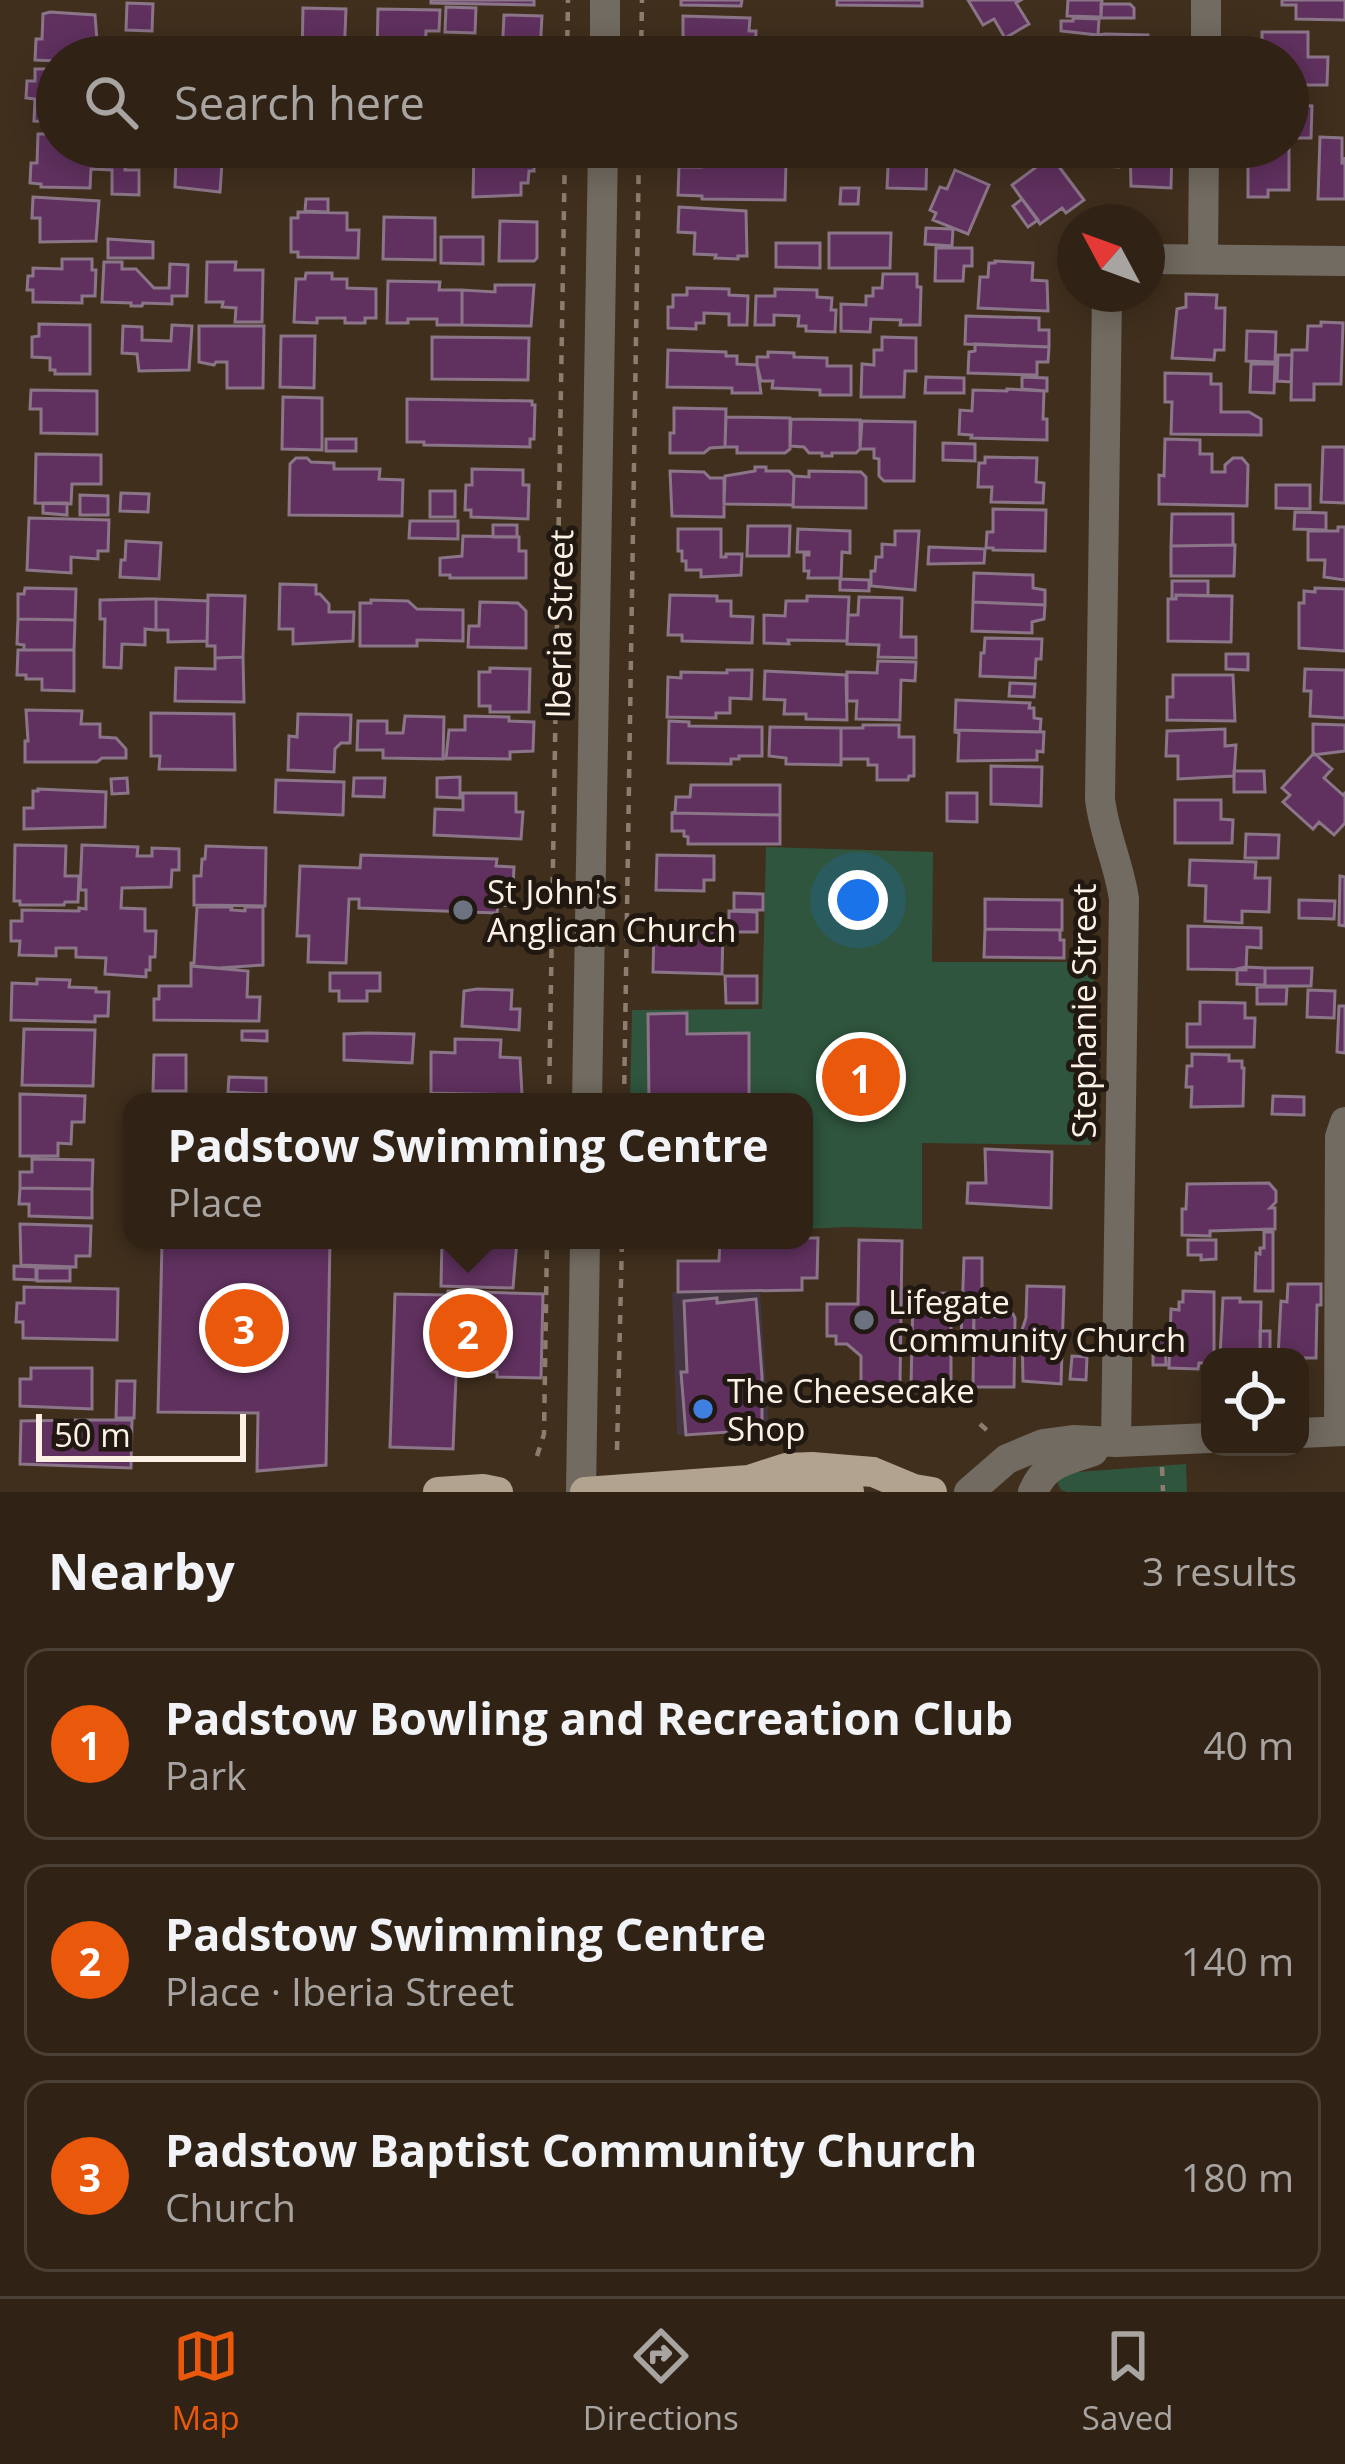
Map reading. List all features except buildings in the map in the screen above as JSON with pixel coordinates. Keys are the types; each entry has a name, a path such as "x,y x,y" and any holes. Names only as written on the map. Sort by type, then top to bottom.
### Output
{"main road":[{"path":"583,1492 749,1480 786,1468 812,1467 873,1472 911,1491"},
{"path":"749,1480 849,1492"},
{"path":"438,1492 499,1492"}],"street":[{"path":"604,36 605,0"},
{"path":"1206,36 1207,0"},
{"name":"Iberia Street","path":"587,1093 603,168"},
{"path":"1203,257 1204,168"},
{"path":"1165,258 1345,261"},
{"name":"Stephanie Street","path":"1107,312 1100,799 1124,899 1115,1442"},
{"path":"1309,1433 1342,1431 1340,1137 1345,1122"},
{"path":"583,1492 585,1249"},
{"path":"968,1492 992,1469 1022,1451 1073,1440 1201,1438"},
{"path":"1033,1492 1052,1466 1115,1442"}],"path":[{"path":"567,36 568,0"},
{"path":"641,36 642,0"},
{"path":"549,1093 566,168"},
{"path":"624,1093 639,168"},
{"path":"537,1456 544,1434 547,1249"},
{"path":"617,1450 622,1249"},
{"path":"980,1424 990,1433"}],"shaded area":[{"path":"672,1292 760,1293 769,1429 677,1435"}],"green space":[{"path":"766,847 933,852 932,962 1094,962 1091,1145 922,1143 922,1229 813,1229 813,1093 630,1093 632,1010 762,1009"},
{"path":"1186,1464 1187,1492 1067,1492 1057,1482 1064,1473"}],"place":[{"name":"St John's Anglican Church","path":"463,910"},
{"name":"Padstow Bowling and Recreation Club","path":"861,1077"},
{"name":"Lifegate Community Church","path":"864,1320"},
{"name":"Padstow Baptist Community Church","path":"244,1328"},
{"name":"Padstow Swimming Centre","path":"468,1333"},
{"name":"The Cheesecake Shop","path":"703,1409"}]}
